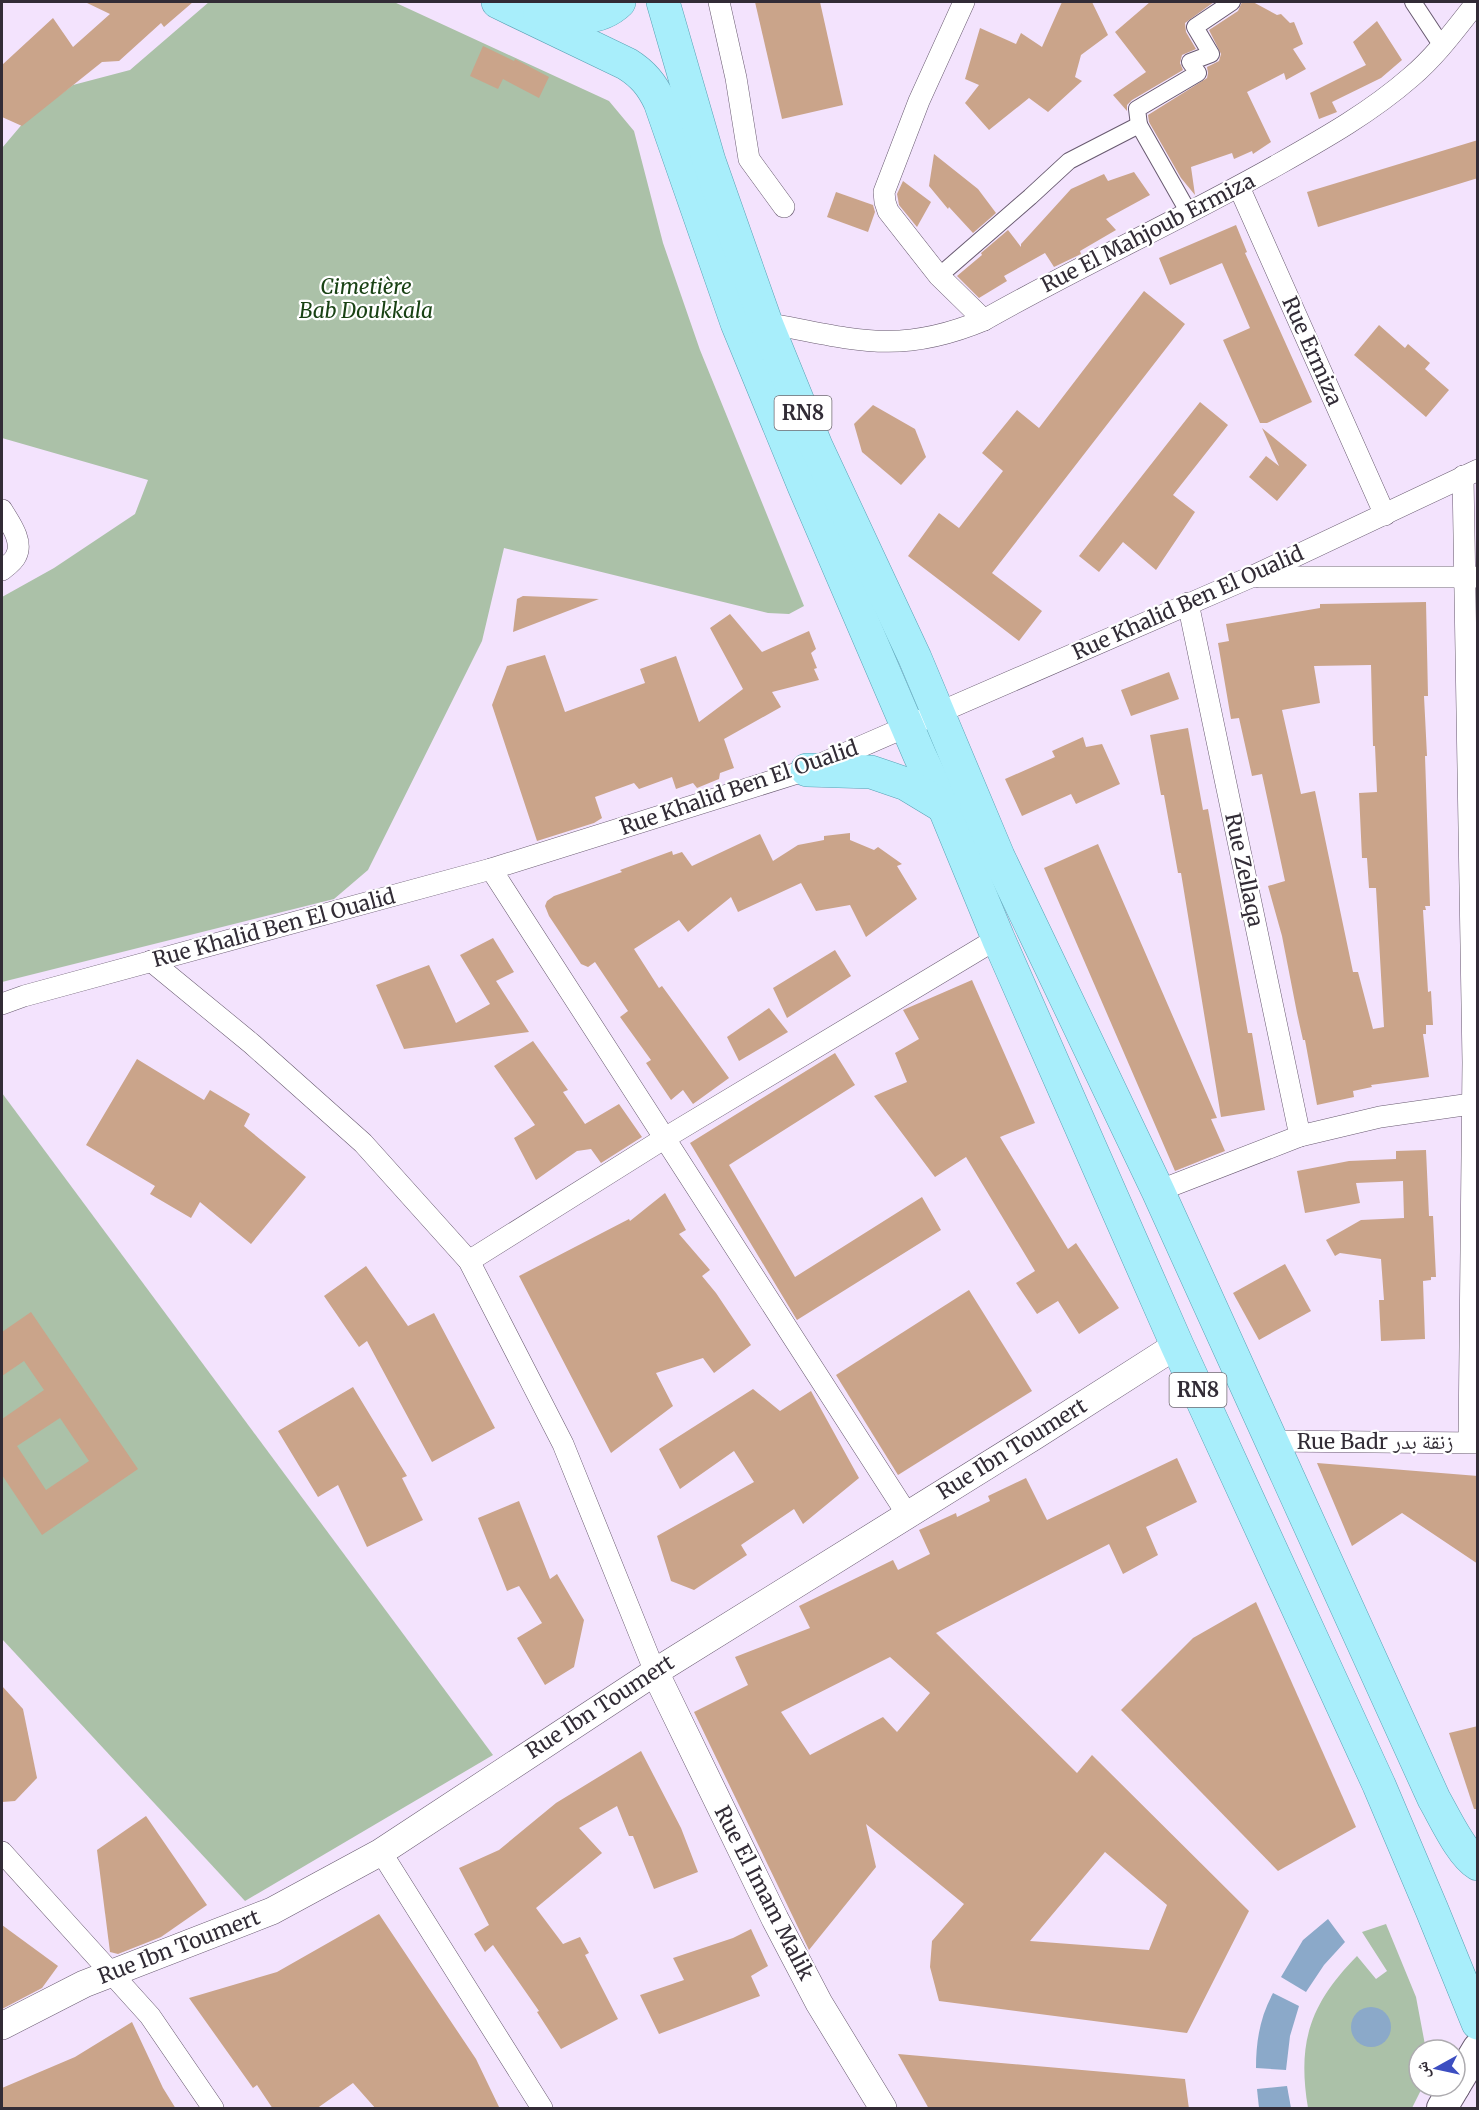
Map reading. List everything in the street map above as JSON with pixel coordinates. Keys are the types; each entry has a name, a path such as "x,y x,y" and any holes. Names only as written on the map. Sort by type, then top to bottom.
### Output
{"main road":[{"path":"509,6 571,17 604,12 619,2"},
{"name":"RN8","path":"663,2 709,161 766,323 816,446 915,658 1003,866 1158,1191 1434,1799 1472,1861 1478,1864"},
{"name":"RN8","path":"509,6 639,72 654,90 660,102 741,334 907,728 944,807 998,938 1177,1345 1378,1785 1478,2023"},
{"path":"807,770 871,772 906,784 944,807"},
{"path":"1467,2066 1478,2048"}],"street":[{"path":"719,2 736,78 749,159 784,207"},
{"path":"964,2 920,101 884,192 888,211 939,276 984,320"},
{"path":"1189,213 1139,125 1137,109 1198,73 1190,62 1211,54 1195,27 1232,2"},
{"path":"1413,2 1442,46"},
{"name":"Rue El Mahjoub Ermiza","path":"766,323 843,338 889,342 918,340 945,334 984,320 1239,187 1351,123 1382,102 1414,75 1442,46 1477,2"},
{"path":"939,276 1069,161 1139,125"},
{"name":"Rue Ermiza","path":"1239,187 1385,515"},
{"path":"1470,473 1475,1103 1473,1443"},
{"name":"Rue Khalid Ben El Oualid","path":"2,1004 24,996 491,869 807,770 1251,577 1470,473"},
{"path":"2,510 14,531 18,545 16,556 2,570"},
{"path":"1251,577 1471,577"},
{"name":"Rue Zellaqa","path":"1188,603 1300,1137"},
{"path":"491,869 907,1514"},
{"path":"469,1262 665,1138 998,938"},
{"path":"151,961 252,1044 363,1143 469,1262 563,1444 655,1672"},
{"path":"1158,1191 1300,1137 1380,1118 1475,1103"},
{"name":"Rue Ibn Toumert","path":"2,2026 111,1972 272,1911 381,1852 655,1672 1177,1345"},
{"name":"Rue Badr زنقة بدر","path":"1272,1440 1473,1443"},
{"name":"Rue El Imam Malik","path":"655,1672 775,1919 814,1993 883,2109"},
{"path":"2,1852 150,2016 213,2109"},
{"path":"381,1852 542,2109"}],"green space":[{"name":"Cimetière Bab Doukkala","path":"209,2 394,2 609,101 634,131 663,243 700,350 804,606 789,614 768,613 504,548 482,641 368,870 334,899 2,982 2,597 54,568 135,514 148,480 2,438 2,148 24,122 73,85 130,70"},
{"path":"2,1093 493,1755 245,1901 2,1639"},
{"path":"1386,1924 1416,1997 1424,2038 1407,2038 1407,2098 1417,2098 1412,2108 1308,2108 1304,2063 1306,2044 1318,2008 1328,1991 1357,1956 1376,1979 1387,1971 1362,1932"}],"water":[{"path":"1328,1919 1345,1942 1324,1965 1306,1992 1281,1977 1303,1940"},
{"path":"1273,1993 1299,2006 1290,2036 1286,2070 1256,2068 1260,2029"},
{"path":"1371,2007 1379,2008 1385,2013 1390,2019 1390,2035 1385,2041 1379,2046 1371,2047 1363,2046 1357,2041 1352,2035 1351,2027 1352,2019 1357,2013 1363,2008"},
{"path":"1287,2086 1291,2108 1259,2108 1257,2089"}],"building":[{"path":"85,2 193,2 164,27 161,23 119,61 102,62 22,126 2,117 2,65 53,18 73,47 110,14"},
{"path":"755,2 820,2 843,105 782,119"},
{"path":"1062,2 1092,2 1108,35 1081,55 1075,77 1082,81 1048,112 1029,98 989,130 965,103 979,85 965,79 980,28 1016,44 1021,33 1042,47"},
{"path":"1150,2 1214,2 1185,23 1186,32 1196,49 1182,55 1180,63 1183,70 1132,100 1127,105 1127,111 1113,95 1146,72 1115,32"},
{"path":"1242,2 1253,2 1277,15 1281,14 1290,23 1294,22 1303,44 1293,49 1306,69 1286,80 1284,73 1247,92 1271,142 1253,154 1252,151 1234,159 1232,153 1191,167 1195,195 1181,178 1149,122 1148,115 1207,78 1207,67 1219,61 1221,54 1209,30 1238,11"},
{"path":"1377,21 1402,60 1381,78 1332,102 1337,112 1319,119 1310,93 1366,65 1353,42"},
{"path":"483,46 514,61 515,59 549,77 539,98 503,79 498,89 470,76"},
{"path":"1478,140 1478,178 1318,227 1307,192"},
{"path":"934,154 978,189 996,213 973,233 949,207 948,209 929,186"},
{"path":"1134,172 1150,195 1106,219 1116,230 1080,251 1081,254 1054,267 1045,253 1004,276 1007,281 979,298 957,276 1008,230 1021,247 1021,244 1071,189 1104,174 1108,181"},
{"path":"903,181 931,202 917,227 899,205 897,194"},
{"path":"836,192 873,205 875,212 868,232 827,217"},
{"path":"1236,225 1247,252 1245,253 1312,402 1267,423 1260,423 1223,340 1250,328 1222,263 1170,285 1159,258"},
{"path":"1144,291 1185,324 992,573 1042,611 1019,641 908,556 939,513 959,528 1003,471 982,453 1017,410 1039,428"},
{"path":"1379,325 1405,348 1408,344 1430,363 1425,369 1449,390 1426,417 1354,355"},
{"path":"1200,402 1228,425 1173,495 1195,512 1156,570 1123,542 1099,572 1079,556"},
{"path":"873,405 915,429 926,457 901,485 862,452 854,424"},
{"path":"1262,428 1307,465 1277,501 1249,477 1266,456 1279,466"},
{"path":"523,596 599,599 513,632 517,599"},
{"path":"1426,602 1428,696 1424,696 1430,906 1425,906 1426,910 1423,910 1428,992 1431,991 1433,1025 1426,1025 1426,1034 1423,1034 1429,1077 1371,1085 1372,1087 1353,1091 1354,1097 1317,1105 1282,936 1268,886 1285,881 1262,774 1252,776 1239,718 1231,719 1218,643 1229,641 1226,624 1320,608 1320,604","holes":["1371,665 1373,746 1375,746 1377,792 1359,793 1362,858 1367,858 1369,888 1376,888 1384,1027 1373,1029 1358,972 1353,972 1315,791 1301,794 1282,710 1320,703 1314,666"]},
{"path":"730,614 762,652 809,631 816,649 811,653 819,680 772,692 781,707 724,739 734,768 720,773 719,779 697,788 693,783 676,789 672,777 639,789 634,783 595,797 602,818 594,823 537,841 492,705 507,666 545,655 565,712 645,683 640,669 676,656 699,722 743,689 710,628"},
{"path":"1169,672 1179,699 1131,716 1121,690"},
{"path":"1188,728 1203,810 1208,809 1248,1033 1252,1033 1265,1110 1221,1117 1181,873 1178,873 1150,735"},
{"path":"1083,737 1086,747 1102,744 1120,784 1076,804 1071,794 1022,816 1005,779 1055,757 1052,751"},
{"path":"850,833 850,840 874,850 878,847 902,864 897,866 917,899 866,937 850,905 816,911 801,883 738,912 731,897 688,932 679,920 634,949 659,988 662,986 729,1078 693,1104 683,1090 671,1100 646,1063 651,1060 620,1017 628,1011 595,962 588,967 581,964 549,916 545,906 547,901 554,896 622,872 620,870 672,851 673,855 682,852 692,866 760,834 773,861 798,845 824,840 824,836"},
{"path":"1098,844 1217,1118 1211,1119 1225,1151 1175,1171 1044,868"},
{"path":"493,938 514,972 496,981 529,1032 404,1049 376,985 429,965 456,1023 490,1004 460,955"},
{"path":"835,950 851,976 787,1018 773,988"},
{"path":"972,980 1035,1123 1000,1137 1068,1249 1076,1243 1119,1308 1079,1334 1058,1301 1037,1314 1016,1283 1035,1271 966,1157 935,1177 874,1096 907,1082 895,1053 919,1039 903,1010"},
{"path":"769,1008 788,1032 739,1061 727,1037"},
{"path":"533,1041 568,1090 563,1092 585,1124 619,1104 642,1137 601,1163 591,1149 577,1151 536,1180 514,1138 535,1125 494,1066"},
{"path":"835,1053 855,1085 729,1165 795,1277 922,1197 941,1230 797,1320 690,1143"},
{"path":"137,1059 204,1100 210,1090 250,1114 244,1126 306,1177 251,1244 200,1202 191,1218 150,1194 155,1186 86,1145"},
{"path":"1426,1150 1429,1216 1433,1216 1436,1277 1423,1281 1425,1339 1381,1341 1379,1300 1384,1300 1381,1259 1340,1253 1335,1256 1326,1240 1361,1220 1404,1218 1403,1181 1356,1183 1360,1203 1305,1213 1297,1171 1349,1161 1396,1159 1396,1151"},
{"path":"665,1193 686,1230 679,1234 710,1270 702,1276 751,1345 714,1373 703,1358 656,1373 673,1406 611,1453 519,1276 629,1219 630,1221"},
{"path":"1285,1264 1311,1311 1259,1340 1233,1293"},
{"path":"366,1266 408,1326 434,1313 495,1428 432,1462 367,1341 359,1347 324,1296"},
{"path":"969,1290 1032,1391 898,1475 836,1375"},
{"path":"31,1312 138,1469 42,1535 2,1475 2,1419 44,1390 24,1361 2,1376 2,1332","holes":["60,1418 89,1461 46,1490 17,1446"]},
{"path":"353,1387 407,1476 402,1478 423,1520 367,1547 338,1485 318,1497 278,1431"},
{"path":"753,1389 780,1411 811,1391 859,1478 803,1524 794,1509 741,1545 747,1555 694,1590 671,1581 657,1536 754,1482 734,1451 680,1489 659,1449"},
{"path":"1177,1458 1197,1502 1146,1527 1158,1555 1123,1574 1109,1544 936,1633 1077,1773 1092,1755 1249,1911 1187,2033 939,2001 930,1967 932,1941 964,1904 866,1824 876,1867 809,1950 694,1712 748,1685 735,1657 810,1628 799,1606 893,1560 898,1570 930,1554 919,1530 956,1513 957,1517 990,1501 988,1496 1026,1478 1047,1520","holes":["890,1657 930,1693 897,1732 883,1717 810,1755 781,1712","1105,1852 1167,1905 1149,1950 1030,1941"]},
{"path":"1317,1463 1478,1476 1478,1564 1402,1513 1352,1546"},
{"path":"519,1501 550,1579 557,1574 584,1620 574,1667 545,1685 517,1638 542,1623 519,1586 507,1591 478,1518"},
{"path":"1256,1602 1356,1827 1278,1871 1121,1710 1193,1638"},
{"path":"2,1686 23,1709 37,1778 15,1801 2,1802"},
{"path":"1478,1726 1478,1809 1474,1809 1449,1733"},
{"path":"641,1751 681,1828 698,1872 654,1889 633,1836 629,1836 617,1806 579,1828 602,1853 536,1908 563,1944 580,1937 589,1953 585,1955 618,2019 561,2049 537,2012 539,2011 493,1945 485,1952 474,1934 489,1925 459,1868 499,1850 556,1803"},
{"path":"146,1816 207,1905 161,1937 118,1954 110,1952 97,1850"},
{"path":"379,1914 476,2059 500,2109 376,2109 353,2083 316,2109 273,2109 257,2085 253,2088 189,1998 277,1972"},
{"path":"2,1925 58,1966 42,1988 2,2009"},
{"path":"751,1929 768,1966 751,1976 760,1996 659,2034 640,1995 684,1980 673,1958 733,1938"},
{"path":"132,2022 163,2088 176,2109 2,2109 2,2088 75,2057"},
{"path":"898,2054 1185,2079 1189,2109 929,2109"}]}
